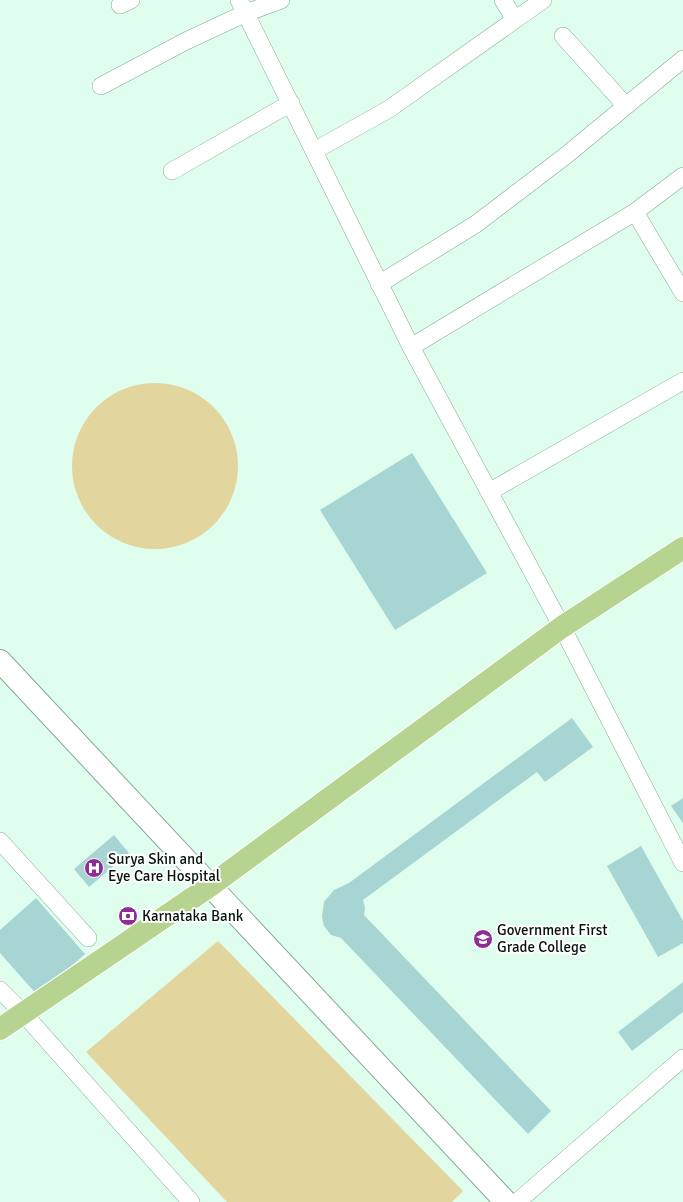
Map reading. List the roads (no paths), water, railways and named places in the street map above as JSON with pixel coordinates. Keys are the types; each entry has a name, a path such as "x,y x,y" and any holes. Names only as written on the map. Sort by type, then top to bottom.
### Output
{"main road":[{"path":"0,1029 210,886 562,627 683,548"}],"street":[{"path":"101,86 186,41 243,7 281,0"},
{"path":"503,0 515,20"},
{"path":"314,151 390,109 543,0"},
{"path":"243,7 411,347 562,627 683,863"},
{"path":"563,36 626,106"},
{"path":"379,284 476,224 564,157 683,59"},
{"path":"172,171 291,103"},
{"path":"411,347 635,212 683,176"},
{"path":"635,212 683,293"},
{"path":"489,492 683,381"},
{"path":"0,660 506,1202"},
{"path":"0,841 88,938"},
{"path":"0,990 23,1013 190,1202"},
{"path":"517,1202 683,1058"}],"place":[{"name":"Surya Skin and Eye Care Hospital","path":"94,868"},
{"name":"Karnataka Bank","path":"128,916"},
{"name":"Government First Grade College","path":"483,939"}]}
